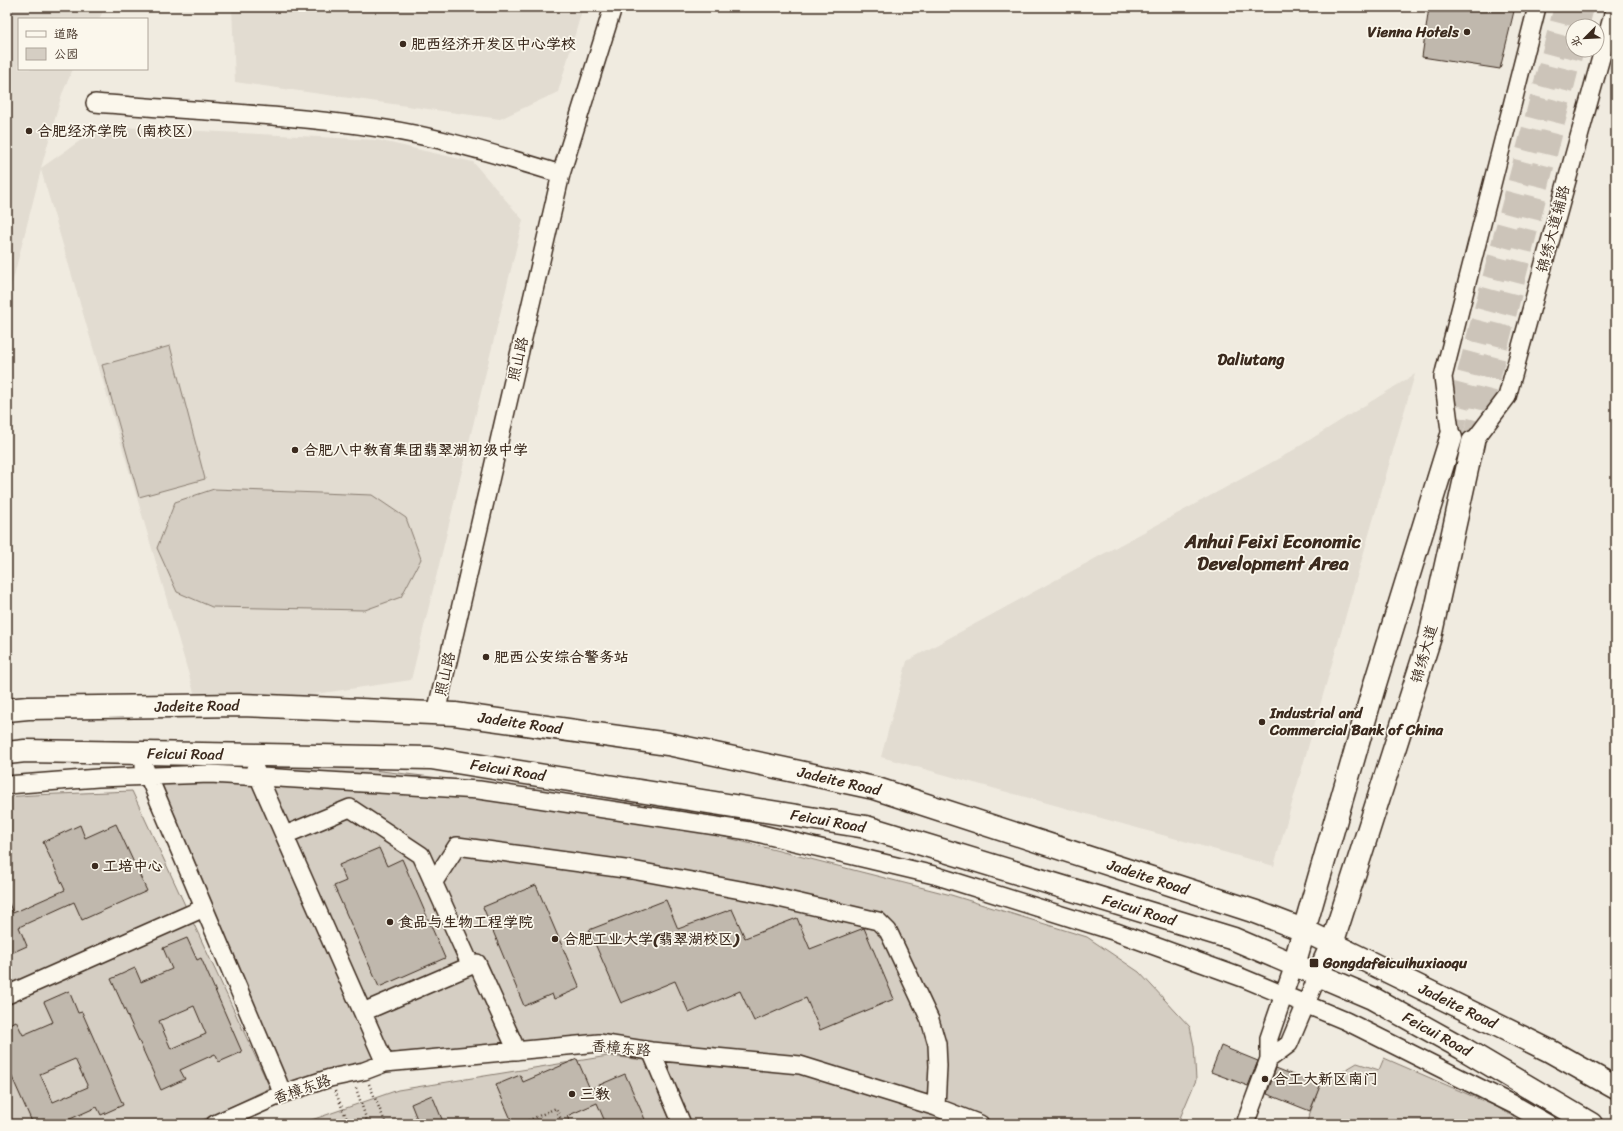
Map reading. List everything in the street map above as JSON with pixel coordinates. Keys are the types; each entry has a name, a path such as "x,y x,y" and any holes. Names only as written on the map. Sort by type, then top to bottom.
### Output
{"main road":[{"path":"1294,965 1374,687 1451,438"},
{"name":"锦绣大道","path":"1318,975 1332,944 1430,637 1473,442"},
{"name":"Jadeite Road","path":"7,710 28,708 241,705 456,714 668,744 874,788 1256,912 1303,930 1550,1051 1616,1088"},
{"name":"Feicui Road","path":"7,753 25,751 431,758 866,827 1234,939 1372,998 1462,1048 1591,1124"}],"street":[{"name":"照山路","path":"436,713 561,174 613,7"},
{"path":"1451,438 1443,377 1537,7"},
{"name":"锦绣大道辅路","path":"1473,442 1507,397 1615,7"},
{"path":"95,103 286,118 379,128 466,145 561,174"},
{"path":"139,753 282,1094"},
{"path":"249,755 386,1063"},
{"path":"7,785 98,778 210,774 479,790 749,831 934,875 1116,932 1243,978 1346,1021 1518,1107 1548,1124"},
{"path":"284,834 350,808 421,856 471,966"},
{"path":"433,883 457,846 632,870 757,893 878,921 888,930 930,1020 938,1044 936,1107"},
{"path":"7,995 204,908"},
{"path":"363,1012 477,963 517,1051"},
{"path":"1245,1124 1269,1059 1269,1038 1294,965"},
{"path":"1269,1059 1289,1044 1318,975"},
{"name":"香樟东路","path":"215,1124 282,1094 330,1078 358,1072 386,1063 599,1043 651,1051 800,1065 936,1107 980,1124"},
{"path":"651,1051 682,1124"}],"path":[{"path":"358,1072 368,1124"},
{"path":"358,1072 386,1124"},
{"path":"330,1078 349,1124"},
{"path":"521,1124 556,1108 563,1124"}],"shaded area":[{"name":"合肥八中教育集团翡翠湖初级中学","path":"7,7 105,7 100,18 18,18 18,70 73,70 62,94 41,168 101,126 377,140 473,162 523,220 411,680 241,705 198,706 41,170 7,303"},
{"name":"肥西经济开发区中心学校","path":"232,7 583,7 558,92 500,119 235,82"},
{"path":"1415,374 1274,866 881,757 907,661 1287,454"}],"green space":[{"path":"170,346 205,479 139,497 102,365"},
{"path":"214,489 372,495 406,518 421,559 401,597 365,610 212,607 177,592 157,548 175,502"},
{"name":"合肥工业大学(翡翠湖校区)","path":"139,753 249,755 456,780 662,821 951,895 1087,937 1139,972 1190,1027 1194,1046 1196,1080 1180,1118 1173,1124 682,1124 651,1051 599,1043 384,1062 282,1094"},
{"path":"132,791 270,1088 194,1124 7,1124 7,797"},
{"path":"608,1056 645,1060 672,1124 300,1124 398,1090"},
{"path":"1384,1058 1495,1106 1526,1124 1306,1124 1320,1085 1357,1063 1379,1070"}],"building":[{"name":"Vienna Hotels","path":"1429,7 1515,7 1500,69 1422,57"},
{"name":"工培中心","path":"116,824 147,891 82,920 74,902 19,927 27,946 7,955 7,899 13,913 65,890 43,842 80,825 85,838"},
{"name":"食品与生物工程学院","path":"379,848 387,866 402,859 445,958 379,987 334,886 346,881 339,865"},
{"path":"536,885 580,988 554,999 552,994 524,1006 483,907"},
{"path":"666,900 678,929 732,909 745,938 797,918 810,949 864,928 894,999 820,1030 806,998 754,1021 740,991 689,1013 675,981 621,1003 589,930"},
{"path":"187,938 197,960 201,958 242,1052 219,1062 215,1054 180,1070 185,1079 161,1090 111,979 135,968 141,982 172,969 163,948","holes":["194,1006 206,1034 171,1049 159,1021"]},
{"path":"69,991 78,1013 82,1012 123,1105 101,1115 97,1107 59,1124 33,1124 7,1066 7,1025 16,1021 23,1035 53,1022 44,1002","holes":["75,1059 88,1087 53,1102 40,1074"]},
{"path":"1221,1046 1258,1061 1248,1086 1211,1072"},
{"name":"三教","path":"577,1059 590,1089 625,1074 647,1124 606,1124 597,1103 567,1116 571,1124 513,1124 496,1085 520,1075 523,1082"},
{"path":"1276,1068 1320,1086 1310,1111 1267,1094"},
{"path":"432,1095 444,1124 419,1124 411,1104"}],"tunnel":[{"path":"1451,438 1565,7"},
{"path":"1580,18 1583,7"},
{"path":"1473,442 1570,58"}],"place":[{"name":"Vienna Hotels","path":"1467,32"},
{"name":"肥西经济开发区中心学校","path":"403,44"},
{"name":"合肥经济学院（南校区）","path":"29,131"},
{"name":"合肥八中教育集团翡翠湖初级中学","path":"295,450"},
{"name":"肥西公安综合警务站","path":"486,657"},
{"name":"Industrial and Commercial Bank of China","path":"1262,722"},
{"name":"工培中心","path":"95,866"},
{"name":"食品与生物工程学院","path":"390,922"},
{"name":"合肥工业大学(翡翠湖校区)","path":"555,939"},
{"name":"Gongdafeicuihuxiaoqu","path":"1314,963"},
{"name":"合工大新区南门","path":"1265,1079"},
{"name":"三教","path":"572,1094"}],"district":[{"name":"Daliutang","path":"1251,359"},
{"name":"Anhui Feixi Economic Development Area","path":"1273,552"}]}
